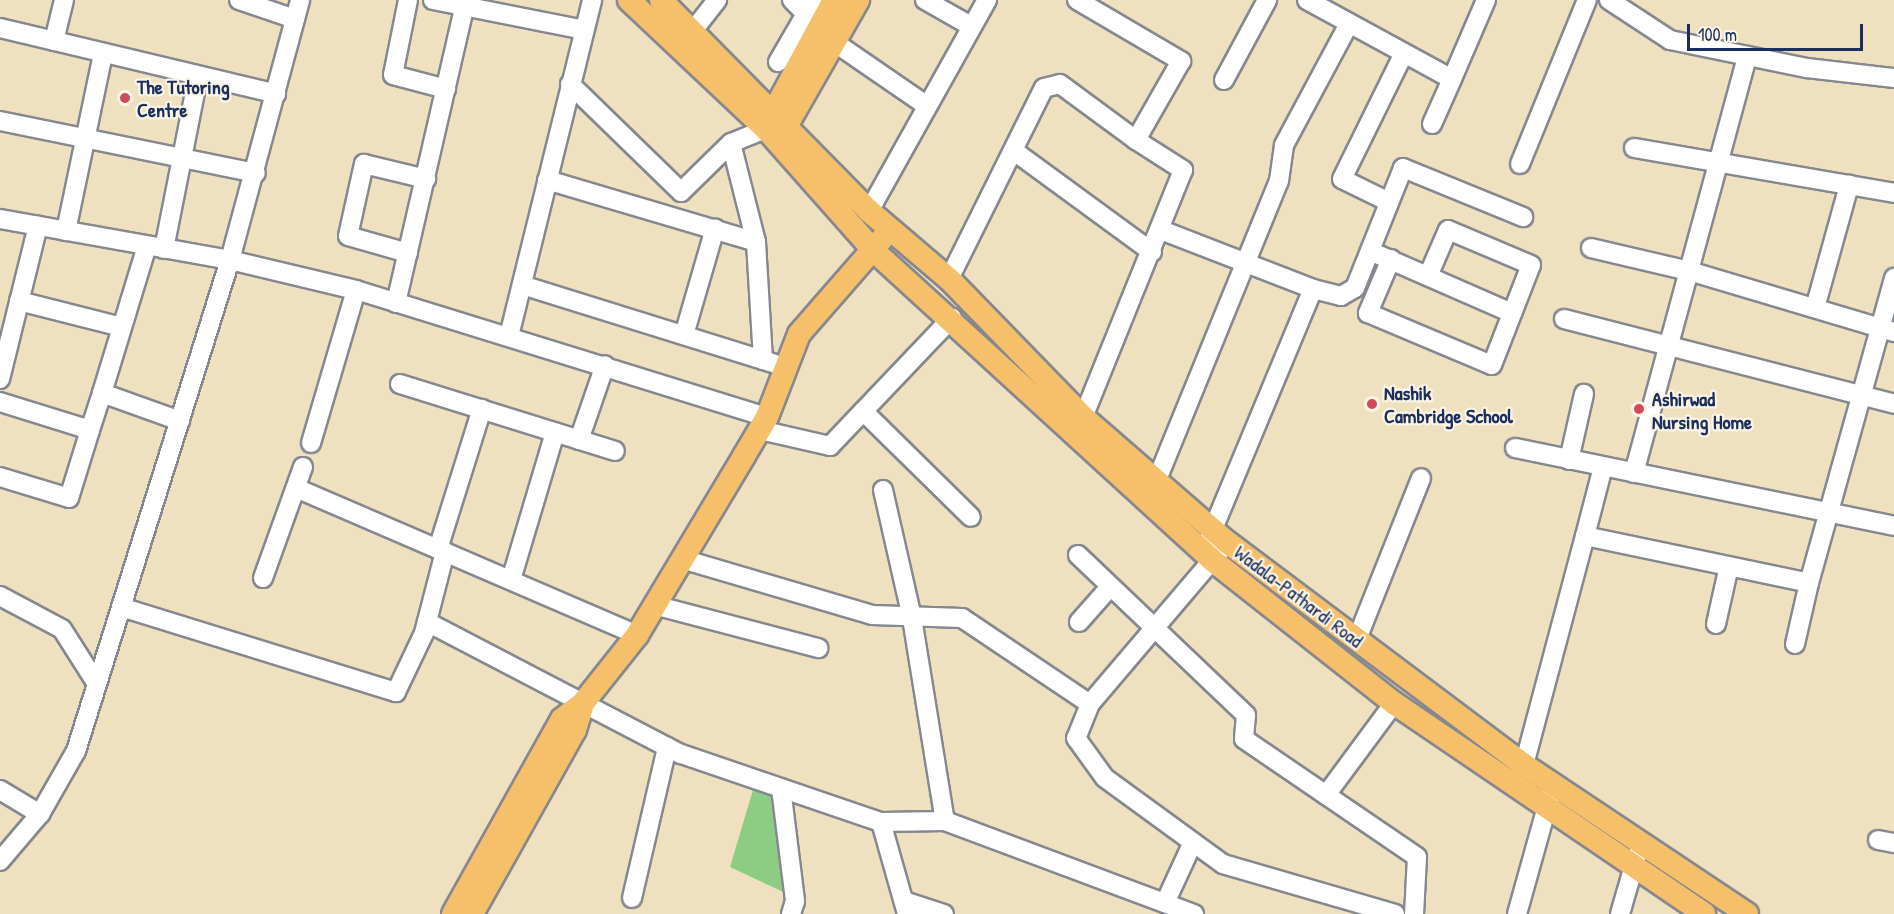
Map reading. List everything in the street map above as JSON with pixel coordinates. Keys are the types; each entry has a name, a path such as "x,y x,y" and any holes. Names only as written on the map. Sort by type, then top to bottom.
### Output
{"main road":[{"path":"629,0 775,127"},
{"path":"661,0 775,127"},
{"path":"775,127 834,0"},
{"path":"775,127 834,42 858,0"},
{"name":"Wadala-Pathardi Road","path":"775,127 868,211 949,279 1083,417 1221,537 1553,786 1641,841 1747,914"},
{"name":"Wadala-Pathardi Road","path":"775,127 873,250 952,318 1207,555 1394,703 1703,914"},
{"path":"453,914 562,719 583,703 637,635 764,423 799,334 890,229"},
{"path":"472,914 575,730 583,703"}],"street":[{"path":"54,41 64,0"},
{"path":"239,0 295,19"},
{"path":"0,861 40,814 76,751 256,173 300,0"},
{"path":"408,0 393,75 446,89"},
{"path":"433,0 466,2 584,30"},
{"path":"509,336 592,0"},
{"path":"692,32 717,0"},
{"path":"778,62 810,7 792,0"},
{"path":"925,0 971,26"},
{"path":"868,211 987,0"},
{"path":"1077,0 1181,61 1136,140"},
{"path":"1224,80 1266,0"},
{"path":"1432,124 1486,0"},
{"path":"1520,164 1587,0"},
{"path":"1609,0 1670,40 1747,56 1894,78"},
{"path":"396,303 466,2"},
{"path":"1318,3 1349,24 1452,79"},
{"path":"1156,482 1279,182 1284,145 1349,24"},
{"path":"0,28 198,78 276,94"},
{"path":"834,42 927,106"},
{"path":"1389,202 1342,179 1404,53"},
{"path":"66,231 102,54"},
{"path":"1634,473 1747,56"},
{"path":"0,477 69,498 122,327 156,247 180,158 198,78"},
{"path":"570,84 681,192"},
{"path":"949,279 1051,84 1060,84 1136,140 1183,170 1161,230 1083,417"},
{"path":"0,121 256,173"},
{"path":"664,213 681,192 731,143 775,127"},
{"path":"731,143 756,242 763,360"},
{"path":"1634,148 1894,193"},
{"path":"1014,152 1152,252"},
{"path":"408,253 348,236 364,164 426,179"},
{"path":"1161,230 1246,260 1313,289 1341,296 1349,293 1370,250 1403,168 1523,217"},
{"path":"547,180 756,242"},
{"path":"1815,308 1849,185"},
{"path":"0,219 230,260 356,290 605,365 830,446 952,318"},
{"path":"0,379 38,226"},
{"path":"684,335 715,228"},
{"path":"1391,259 1368,313 1492,365 1532,265 1448,230 1428,276"},
{"path":"1592,248 1689,271 1887,330"},
{"path":"1370,250 1512,313"},
{"path":"1795,644 1826,513 1860,396 1887,330 1894,278"},
{"path":"522,285 785,367"},
{"path":"1313,289 1221,537 1153,630 1090,704 1076,738 1100,770 1223,864 1339,906 1395,914"},
{"path":"311,443 356,290"},
{"path":"20,301 122,327"},
{"path":"1564,319 1894,404"},
{"path":"579,440 605,365"},
{"path":"400,384 615,451"},
{"path":"102,393 180,421"},
{"path":"1569,460 1584,394"},
{"path":"0,402 90,430"},
{"path":"122,607 396,692 427,622 441,551 482,409"},
{"path":"863,411 971,517"},
{"path":"511,580 555,432"},
{"path":"1515,448 1894,526"},
{"path":"263,578 303,467"},
{"path":"1524,765 1603,467"},
{"path":"1357,639 1421,478"},
{"path":"296,488 637,635"},
{"path":"883,490 912,618 945,821"},
{"path":"1585,536 1809,583"},
{"path":"1078,555 1153,630 1246,715 1244,739 1417,857 1414,914"},
{"path":"682,559 872,615 962,618 1090,704"},
{"path":"1716,624 1729,566"},
{"path":"1079,622 1110,587"},
{"path":"0,596 62,629 97,684"},
{"path":"654,605 818,648"},
{"path":"427,622 667,747 881,822 945,821 1194,914"},
{"path":"1326,795 1394,703"},
{"path":"632,898 667,747"},
{"path":"1516,914 1553,786"},
{"path":"781,788 795,902 791,914"},
{"path":"0,790 40,814"},
{"path":"881,822 905,908 944,914"},
{"path":"1620,914 1641,841"},
{"path":"1165,903 1193,842"},
{"path":"1703,914 1708,889"}],"green space":[{"path":"756,780 781,788 796,898 730,867"}],"place":[{"name":"The Tutoring Centre","path":"125,98"},
{"name":"Nashik Cambridge School","path":"1372,404"},
{"name":"Ashirwad Nursing Home","path":"1639,409"}]}
